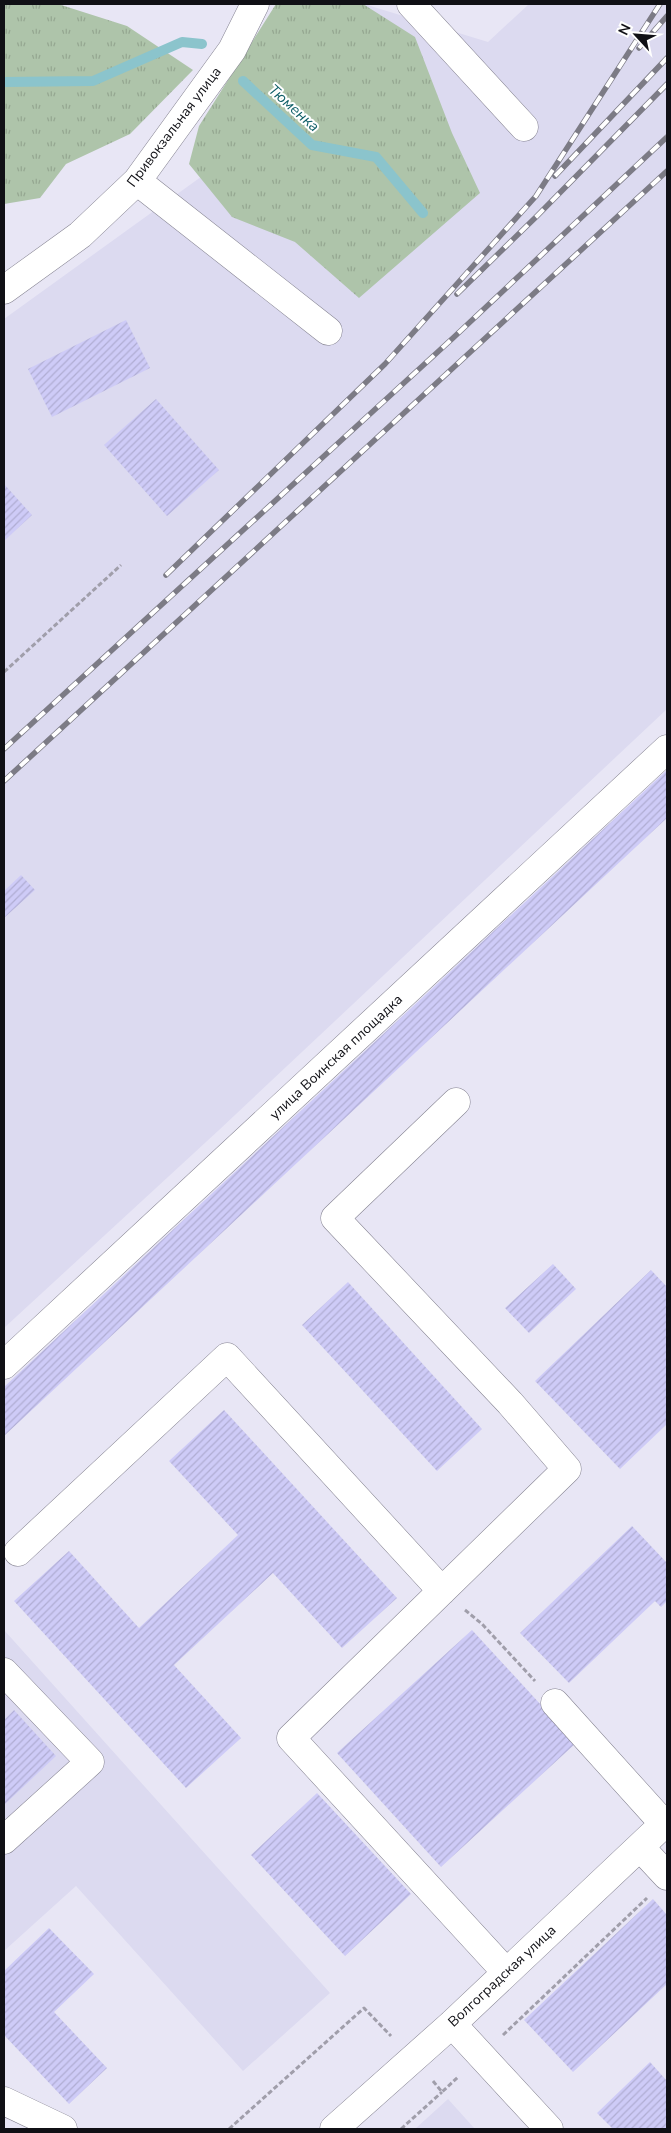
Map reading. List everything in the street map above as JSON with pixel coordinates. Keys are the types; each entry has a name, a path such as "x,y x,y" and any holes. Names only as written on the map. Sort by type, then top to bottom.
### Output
{"street":[{"name":"Привокзальная улица","path":"4,290 80,235 137,181 232,50 255,4"},
{"path":"411,4 524,127"},
{"path":"137,181 328,331"},
{"name":"улица Воинская площадка","path":"4,1365 667,748"},
{"path":"456,1102 335,1218 510,1403 567,1469 291,1738 506,1972"},
{"path":"18,1552 227,1357 442,1591"},
{"path":"4,1672 90,1762 4,1840"},
{"path":"555,1703 666,1823"},
{"name":"Волгоградская улица","path":"334,2129 452,2024 666,1823"},
{"path":"640,1847 667,1876"},
{"path":"452,2024 549,2129"},
{"path":"4,2101 63,2129"}],"path":[{"path":"4,672 121,565"},
{"path":"442,1591 482,1624 555,1703"},
{"path":"401,2129 442,2092"}],"shaded area":[{"path":"307,4 364,4 488,42 529,4 667,4 667,709 219,1130 4,1328 4,319 205,174"},
{"path":"4,1630 330,1993 243,2071 76,1886 4,1951"},
{"path":"448,2099 475,2129 415,2129"}],"green space":[{"path":"4,4 58,4 127,26 193,70 130,134 66,164 40,198 4,204"},
{"path":"276,4 363,4 415,37 452,133 480,193 359,298 295,242 232,217 189,164 199,126"}],"building":[{"path":"126,320 150,368 52,417 28,369"},
{"path":"156,399 219,470 167,516 104,445"},
{"path":"4,484 32,515 4,541"},
{"path":"667,770 667,818 4,1436 4,1387"},
{"path":"21,875 35,890 4,918 4,891"},
{"path":"553,1264 576,1289 529,1333 505,1308"},
{"path":"651,1270 667,1287 667,1424 620,1469 535,1381"},
{"path":"348,1282 482,1429 437,1471 302,1325"},
{"path":"224,1410 397,1598 342,1648 273,1573 174,1665 241,1738 186,1788 14,1601 69,1551 139,1628 238,1535 169,1461"},
{"path":"632,1526 667,1563 667,1601 661,1607 655,1601 569,1683 520,1633"},
{"path":"472,1630 576,1743 441,1867 337,1753"},
{"path":"14,1710 56,1756 4,1805 4,1720"},
{"path":"317,1793 411,1894 345,1956 251,1855"},
{"path":"653,1899 667,1915 667,1984 573,2072 524,2020"},
{"path":"49,1928 94,1974 54,2012 107,2068 69,2104 4,2035 4,1971"},
{"path":"650,2062 667,2081 667,2129 613,2129 597,2113"}],"waterway":[{"name":"Тюменка","path":"4,82 93,81 182,42 202,44"},
{"name":"Тюменка","path":"243,81 312,145 376,157 423,213"}],"railway":[{"path":"166,575 385,364 536,196 660,4"},
{"path":"639,48 667,16"},
{"path":"555,176 667,58"},
{"path":"457,294 667,84"},
{"path":"4,749 453,338 667,137"},
{"path":"4,781 667,171"}]}
